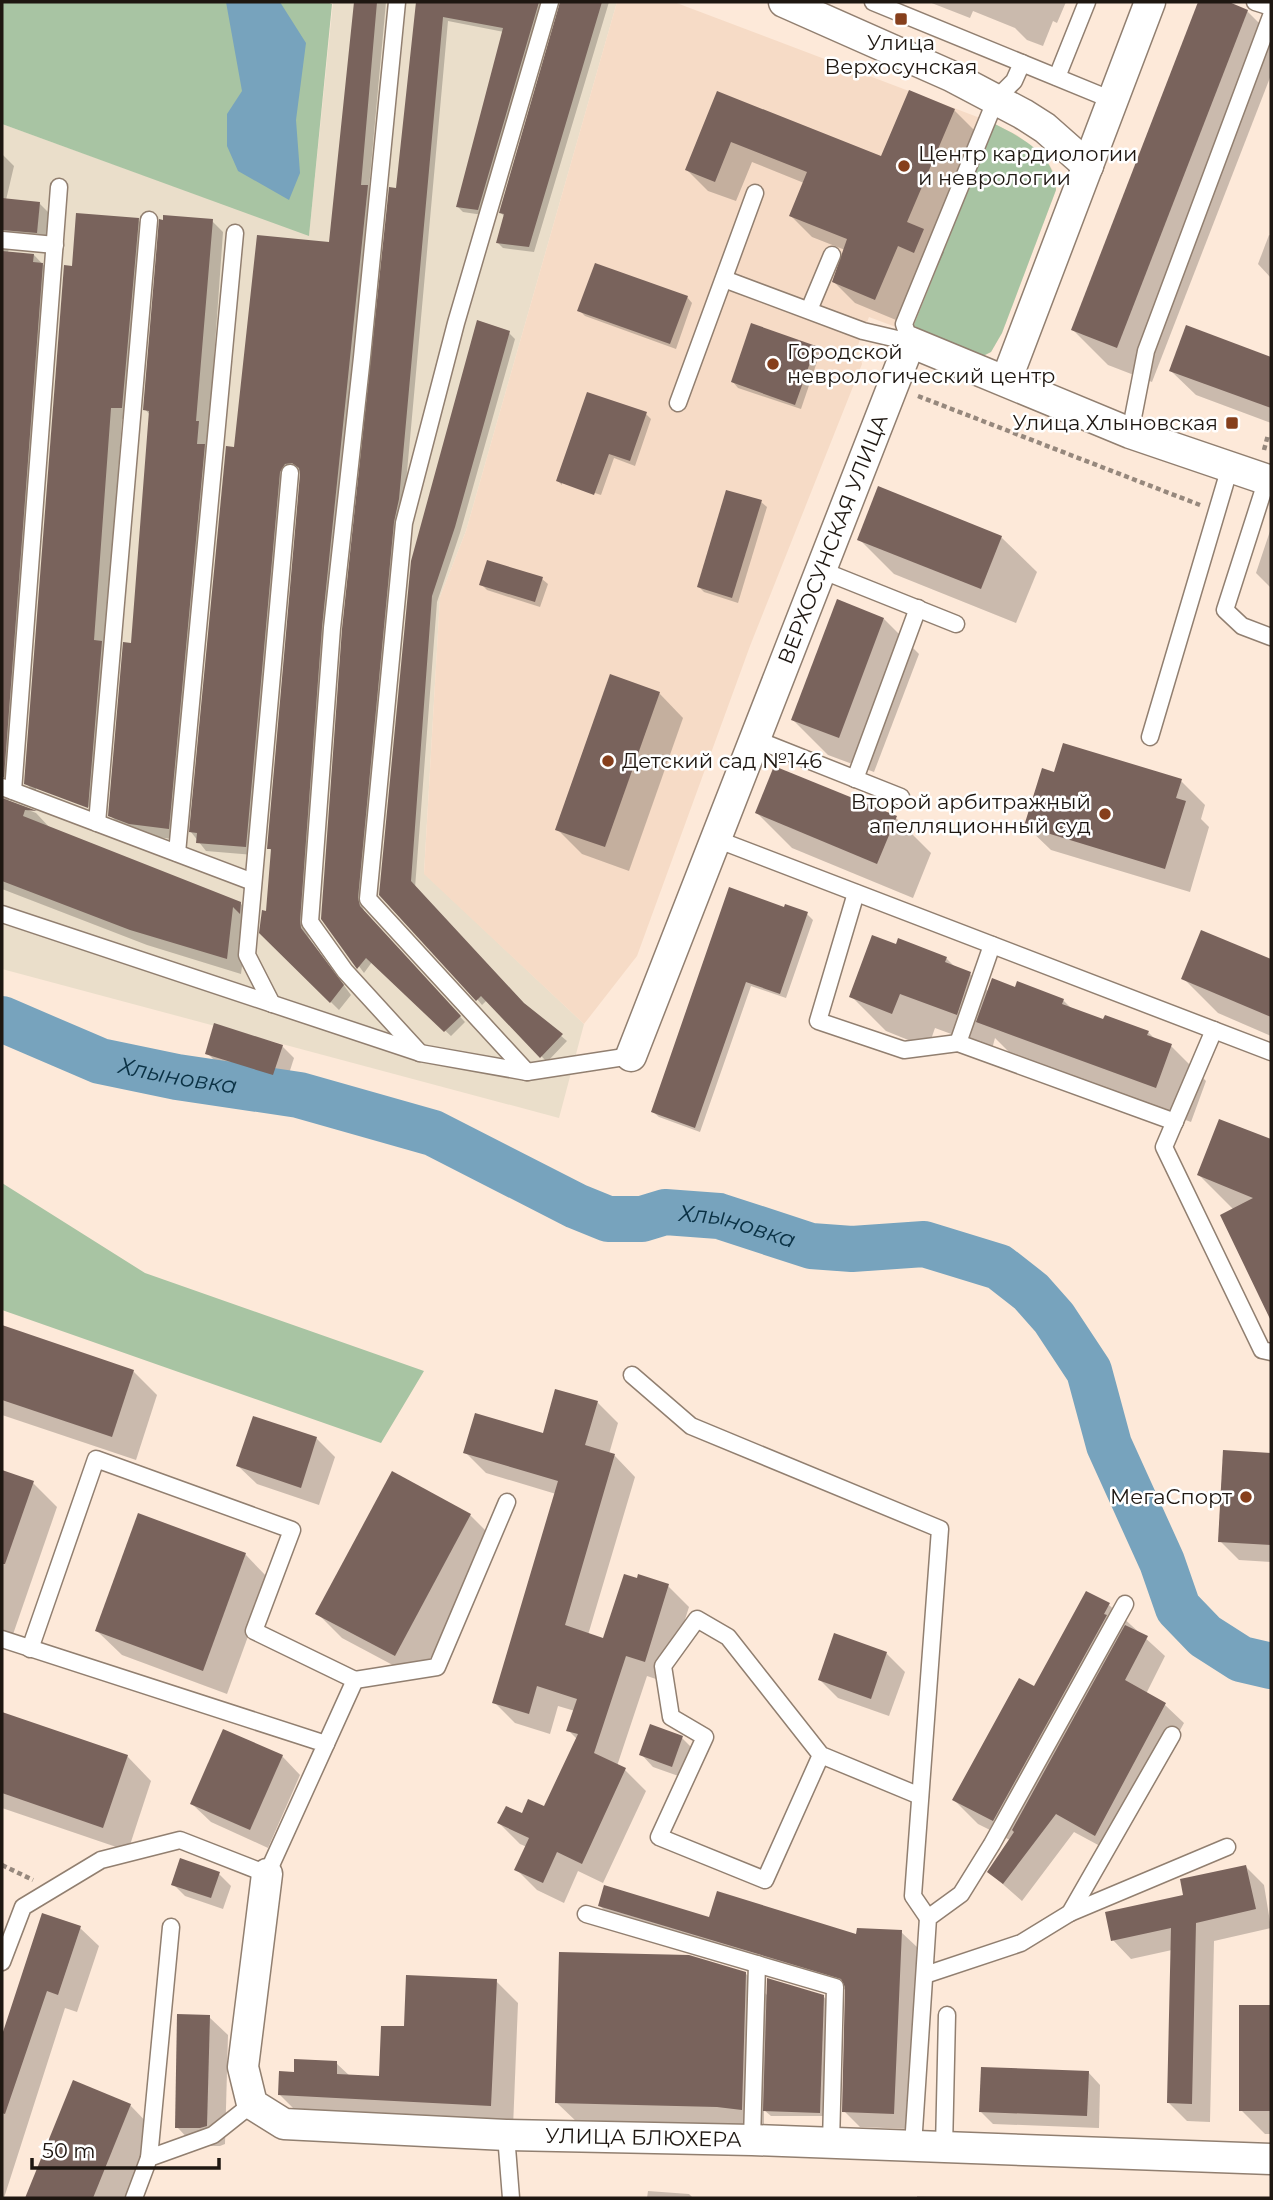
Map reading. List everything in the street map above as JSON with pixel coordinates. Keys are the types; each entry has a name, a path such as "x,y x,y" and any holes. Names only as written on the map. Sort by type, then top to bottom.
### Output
{"street":[{"path":"784,2 951,76 996,99 1045,128 1088,166"},
{"path":"1006,381 1150,2"},
{"path":"910,342 1130,433 1230,467 1267,471"},
{"name":"ВЕРХОСУНСКАЯ УЛИЦА","path":"631,1056 910,342"},
{"path":"252,2104 243,2067 267,1874"},
{"name":"УЛИЦА БЛЮХЕРА","path":"252,2104 284,2124 506,2136 752,2140 1271,2159"}],"lane":[{"path":"397,2 332,628 310,922 345,971 420,1053"},
{"path":"527,1072 368,899 404,523 456,323 550,2"},
{"path":"873,2 1112,100"},
{"path":"1056,77 1087,2"},
{"path":"1255,2 1271,7"},
{"path":"1130,433 1146,351 1271,16"},
{"path":"910,342 904,324 996,99 1014,81 1022,63"},
{"path":"59,187 8,789 253,882"},
{"path":"678,403 755,193"},
{"path":"97,823 149,220"},
{"path":"177,853 235,233"},
{"path":"2,240 55,244"},
{"path":"809,310 832,255"},
{"path":"724,279 863,331 910,342"},
{"path":"1150,737 1230,467"},
{"path":"1267,471 1225,610 1242,626 1271,637"},
{"path":"272,1004 247,955 290,473"},
{"path":"821,570 956,624"},
{"path":"855,779 918,608"},
{"path":"755,739 901,797"},
{"path":"716,839 1271,1052"},
{"path":"856,893 818,1021 904,1050 958,1043 1175,1122"},
{"path":"2,914 420,1053 527,1072 631,1056"},
{"path":"958,1043 992,945"},
{"path":"1214,1030 1164,1147 1262,1350 1271,1352"},
{"path":"632,1376 691,1426 940,1529 913,1896 928,1919 913,2146"},
{"path":"30,1649 96,1459 292,1530 254,1631 355,1680 437,1667 506,1502"},
{"path":"928,1919 961,1894 992,1844 1125,1604"},
{"path":"821,1755 765,1880 659,1837 705,1737 671,1717 663,1666 697,1619 728,1637 821,1755 920,1796"},
{"path":"2,1639 326,1744"},
{"path":"2,1959 23,1907 101,1860 180,1840 267,1874 355,1680"},
{"path":"1070,1913 1172,1735"},
{"path":"925,1975 1021,1943 1070,1913 1227,1847"},
{"path":"586,1914 835,1987 831,2143"},
{"path":"134,2198 149,2158 172,1927"},
{"path":"752,2140 757,1964"},
{"path":"944,2148 947,2015"},
{"path":"149,2158 213,2134 252,2104"},
{"path":"506,2136 512,2198"}],"path":[{"path":"893,386 1217,511"},
{"path":"1267,471 1268,435"},
{"path":"2,1865 52,1889"}],"shaded area":[{"path":"333,2 617,2 466,531 440,597 424,873 584,1024 559,1118 2,969 2,124 309,235"},
{"path":"617,2 674,2 988,121 1017,135 1045,157 1056,176 1056,190 1002,333 991,352 979,358 869,317 858,345 862,364 750,646 637,956 584,1024 424,874 440,597 466,531"}],"green space":[{"path":"2,2 332,4 309,236 2,124"},
{"path":"995,124 1027,142 1044,158 1055,178 1056,190 1002,333 991,352 979,358 911,332"},
{"path":"2,1183 145,1273 424,1371 381,1443 2,1310"}],"water":[{"path":"226,2 280,2 306,43 296,120 300,173 289,200 238,171 227,146 227,114 242,91"}],"building":[{"path":"354,2 377,2 361,185 368,185 322,627 300,921 301,928 344,985 330,1003 259,933 262,910 266,911 271,849 267,849 300,474 299,468 292,463 285,464 280,472 246,847 196,843 197,833 189,832 226,446 234,447 257,235 329,242"},
{"path":"416,2 539,2 478,210 456,207 503,28 443,17 399,499 394,522 358,898 360,906 461,1016 444,1032 366,958 357,969 321,919 342,629 389,187 396,188"},
{"path":"560,2 602,2 529,247 496,243 504,214 499,213"},
{"path":"1198,2 1229,2 1248,10 1117,348 1071,330"},
{"path":"909,90 955,109 907,222 924,229 914,253 898,246 875,300 832,282 847,239 789,216 807,172 731,142 715,182 685,170 717,91 881,156"},
{"path":"2,198 40,202 37,233 2,230"},
{"path":"76,213 139,218 122,408 111,408 94,640 102,641 88,808 24,784 64,265 72,266"},
{"path":"163,215 213,219 196,421 199,421 197,444 205,444 169,829 129,824 108,816 123,642 131,643 149,411 143,410 159,219 163,220"},
{"path":"2,251 34,254 33,262 43,263 4,777 2,777"},
{"path":"595,263 688,296 670,344 577,311"},
{"path":"477,320 510,331 455,527 432,596 411,881 524,1003 563,1034 540,1058 481,996 476,1001 379,895 411,561"},
{"name":"Городской неврологический центр","path":"751,323 816,346 795,405 731,382"},
{"path":"1186,325 1271,357 1271,408 1169,371"},
{"path":"587,392 647,412 630,461 609,454 594,495 556,481"},
{"path":"878,486 1002,536 981,589 857,540"},
{"path":"726,490 762,500 732,598 697,587"},
{"path":"487,560 543,577 535,602 479,585"},
{"path":"837,599 884,618 839,738 791,720"},
{"name":"Детский сад №146","path":"610,674 660,692 605,847 555,830"},
{"name":"Второй арбитражный апелляционный суд","path":"1063,743 1182,779 1176,798 1186,801 1165,869 1024,826 1042,768 1054,772"},
{"path":"774,766 897,816 877,864 755,813"},
{"path":"2,798 37,811 25,810 23,816 241,902 240,914 233,907 227,959 130,930 2,881"},
{"path":"729,887 784,907 785,904 808,912 780,994 746,982 695,1128 651,1112"},
{"path":"1201,930 1271,959 1271,1017 1181,979"},
{"path":"872,935 896,944 898,938 947,957 945,962 971,972 957,1015 900,994 892,1014 849,997"},
{"path":"992,978 1015,987 1017,981 1064,999 1062,1004 1103,1019 1105,1015 1149,1031 1147,1035 1172,1044 1156,1088 976,1022"},
{"path":"214,1023 283,1045 273,1075 205,1054"},
{"path":"1219,1119 1271,1139 1271,1321 1220,1215 1253,1198 1197,1175"},
{"path":"2,1325 134,1370 112,1437 2,1400"},
{"path":"555,1389 598,1401 585,1445 615,1454 565,1625 603,1638 624,1574 637,1578 638,1574 669,1584 645,1662 626,1656 594,1753 626,1768 582,1864 557,1852 543,1883 514,1870 529,1838 497,1823 506,1806 522,1813 528,1799 544,1806 578,1734 566,1731 577,1699 537,1686 529,1714 492,1703 558,1481 463,1453 475,1413 543,1433"},
{"path":"253,1416 317,1437 301,1488 236,1466"},
{"name":"МегаСпорт","path":"1223,1450 1271,1453 1271,1545 1218,1542"},
{"path":"2,1470 34,1481 5,1564 2,1564"},
{"path":"392,1471 471,1514 395,1656 315,1614"},
{"path":"138,1513 246,1553 203,1671 95,1631"},
{"path":"1086,1591 1110,1603 1104,1614 1107,1615 993,1821 952,1800 1019,1678 1034,1686"},
{"path":"1125,1625 1148,1636 1125,1680 1166,1703 1095,1836 1056,1814 1003,1884 987,1872 1014,1832 1012,1830"},
{"path":"834,1633 887,1652 871,1699 818,1680"},
{"path":"2,1712 128,1755 103,1828 2,1793"},
{"path":"650,1724 683,1736 672,1767 639,1755"},
{"path":"223,1729 283,1755 250,1830 190,1804"},
{"path":"180,1858 220,1872 211,1898 171,1885"},
{"path":"1246,1865 1256,1909 1196,1923 1192,2104 1167,2103 1171,1928 1111,1941 1105,1912 1183,1895 1180,1879"},
{"path":"604,1885 709,1917 717,1891 856,1934 857,1928 902,1930 894,2114 842,2112 845,1987 841,1979 598,1906"},
{"path":"42,1913 81,1926 58,1995 47,1991 5,2114 2,2113 2,2035"},
{"path":"559,1952 689,1955 746,1972 742,2110 555,2103"},
{"path":"406,1975 497,1979 491,2106 278,2095 279,2071 294,2072 294,2059 337,2061 337,2074 379,2076 381,2026 404,2026"},
{"path":"767,1978 824,1995 820,2113 763,2111"},
{"path":"1239,2005 1271,2005 1271,2111 1239,2111"},
{"path":"177,2014 210,2015 207,2126 200,2128 175,2128"},
{"path":"981,2067 1089,2071 1087,2116 979,2112"},
{"path":"73,2080 131,2104 93,2198 25,2198"}],"waterway":[{"name":"Хлыновка","path":"2,1019 100,1061 177,1077 299,1095 433,1133 576,1206 608,1219 642,1219 665,1212 719,1216 811,1246 852,1249 924,1244 999,1267 1031,1292 1054,1318 1089,1371 1109,1445 1162,1562 1178,1608 1205,1636 1241,1659 1271,1666"}],"place":[{"name":"Улица Верхосунская","path":"901,19"},
{"name":"Центр кардиологии и неврологии","path":"904,166"},
{"name":"Городской неврологический центр","path":"773,364"},
{"name":"Улица Хлыновская","path":"1232,423"},
{"name":"Детский сад №146","path":"608,761"},
{"name":"Второй арбитражный апелляционный суд","path":"1105,814"},
{"name":"МегаСпорт","path":"1246,1497"}]}
